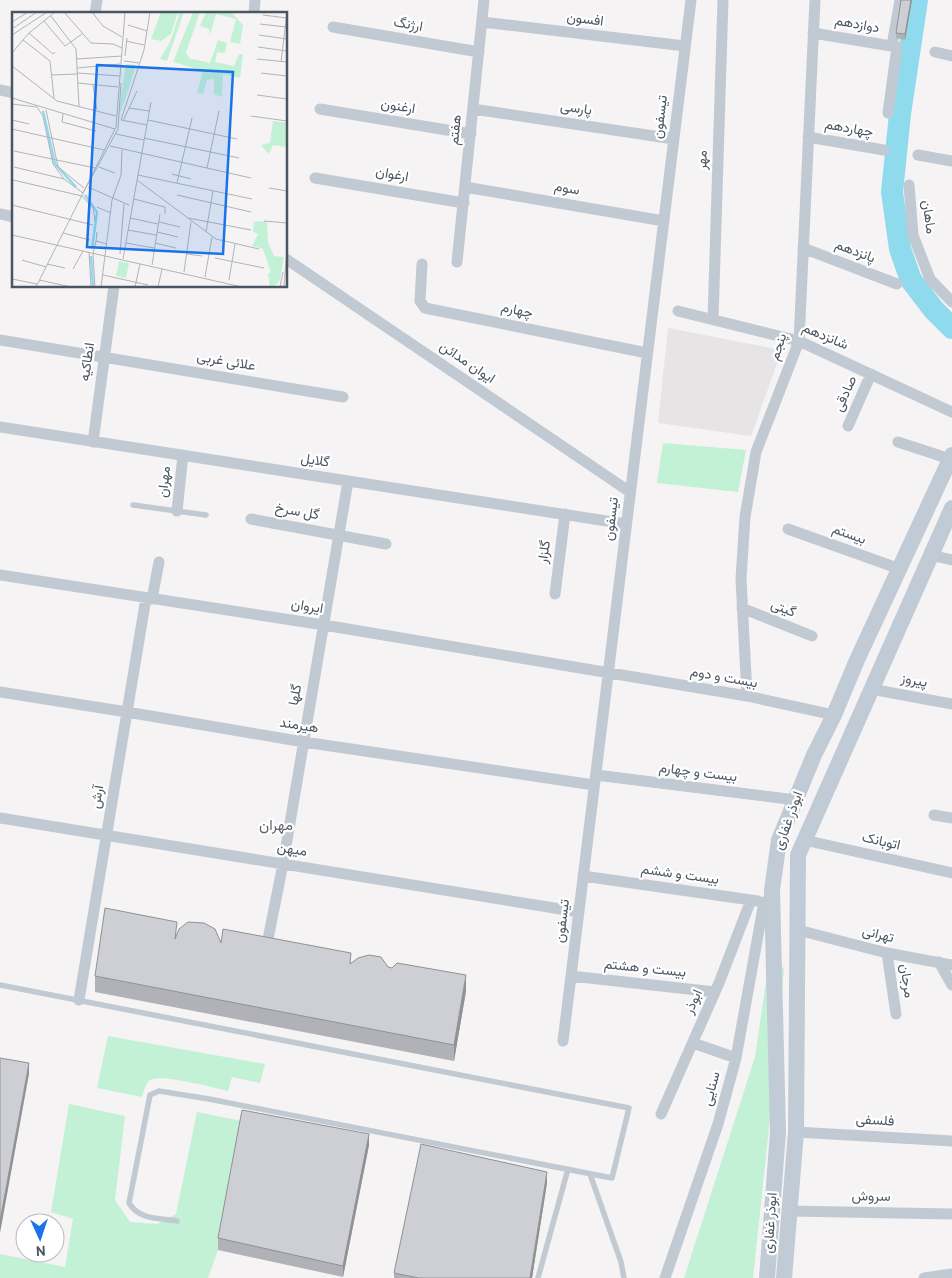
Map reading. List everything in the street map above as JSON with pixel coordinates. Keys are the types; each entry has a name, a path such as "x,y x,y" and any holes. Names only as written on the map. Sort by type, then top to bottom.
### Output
{"main road":[{"name":"ابوذر غفاری","path":"767,1278 778,1132 774,926 768,903 779,840 814,755 834,716 857,660 951,457"},
{"name":"ابوذر غفاری","path":"784,1278 796,1132 798,855 952,508"},
{"path":"774,926 798,930"}],"street":[{"name":"هفتم","path":"457,262 484,0"},
{"name":"تیسفون","path":"563,1042 690,0"},
{"name":"مهر","path":"713,320 723,0"},
{"name":"پنجم","path":"746,696 741,579 745,517 756,452 799,341 815,0"},
{"path":"888,112 900,0"},
{"name":"افسون","path":"482,22 685,46"},
{"name":"ارژنگ","path":"332,27 479,52"},
{"name":"دوازدهم","path":"813,32 894,47"},
{"path":"935,52 952,56"},
{"name":"ارغنون","path":"320,109 470,134"},
{"name":"پارسی","path":"473,109 674,138"},
{"name":"چهاردهم","path":"808,137 884,150"},
{"path":"918,155 952,161"},
{"name":"ارغوان","path":"316,178 464,203"},
{"name":"ماهان","path":"909,185 913,235 930,279 952,302"},
{"name":"سوم","path":"465,187 664,221"},
{"name":"پانزدهم","path":"803,248 897,284"},
{"name":"ایوان مدائن","path":"288,260 630,492"},
{"name":"چهارم","path":"422,264 420,301 425,308 647,353"},
{"name":"انطاکیه","path":"93,442 114,288"},
{"name":"شانزدهم","path":"678,311 799,341 952,412"},
{"name":"علائی غربی","path":"0,340 343,397"},
{"name":"صادقی","path":"848,426 871,374"},
{"name":"گلایل","path":"0,427 626,524"},
{"path":"898,442 951,457"},
{"name":"مهران","path":"177,511 183,456"},
{"name":"گلها","path":"267,944 283,864 348,481"},
{"name":"گلزار","path":"555,594 565,514"},
{"name":"گل سرخ","path":"250,519 386,544"},
{"name":"بیستم","path":"788,529 900,569"},
{"path":"930,555 952,560"},
{"name":"آرش","path":"79,1000 128,712 149,599 159,562"},
{"name":"ایروان","path":"0,574 149,599 324,625 608,673"},
{"name":"گیتی","path":"742,608 812,636"},
{"name":"بیست و دوم","path":"608,673 746,696 834,716"},
{"name":"پیروز","path":"871,689 952,704"},
{"name":"هیرمند","path":"0,692 304,742 595,780"},
{"name":"بیست و چهارم","path":"595,780 796,800"},
{"path":"934,815 952,818"},
{"name":"میهن","path":"0,818 579,912"},
{"name":"اتوبانک","path":"804,840 952,873"},
{"name":"بیست و ششم","path":"583,876 768,903"},
{"name":"ابوذر","path":"661,1114 715,992 751,900"},
{"name":"سنایی","path":"665,1278 718,1124 736,1058 768,903"},
{"name":"تهرانی","path":"798,930 887,953 952,965"},
{"name":"مرجان","path":"887,953 896,1014"},
{"path":"939,962 952,984"},
{"name":"بیست و هشتم","path":"571,976 715,992"},
{"path":"693,1043 736,1058"},
{"name":"فلسفی","path":"796,1132 952,1141"},
{"name":"سروش","path":"789,1211 952,1214"},
{"path":"924,1278 952,1274"}],"lane":[{"path":"132,505 206,516"},
{"path":"0,985 629,1108 612,1178 209,1099 159,1091 150,1095 129,1203 134,1212 145,1216 176,1221"},
{"path":"538,1278 568,1169"},
{"path":"590,1174 621,1262 624,1278"}],"shaded area":[{"path":"668,328 782,350 751,436 658,423"}],"green space":[{"path":"663,443 746,450 738,492 657,483"},
{"path":"769,961 784,968 753,1278 684,1278 755,1057"},
{"path":"108,1036 265,1064 260,1083 232,1077 228,1091 188,1082 155,1078 147,1083 142,1097 97,1088"},
{"path":"69,1104 125,1116 115,1200 130,1222 157,1224 176,1214 197,1112 242,1121 218,1250 208,1278 0,1278 0,1254 15,1257 15,1263 45,1263 65,1267 73,1219 65,1216 65,1213 51,1212"}],"building":[{"path":"901,0 911,0 905,34 896,33"},
{"path":"105,908 177,922 175,939 179,929 188,922 204,923 215,929 221,943 223,929 351,953 350,964 358,958 369,955 381,957 388,967 392,968 397,963 466,975 454,1045 95,976"},
{"path":"0,1058 29,1063 0,1221"},
{"path":"242,1110 369,1134 343,1266 218,1238"},
{"path":"421,1144 547,1172 530,1278 419,1278 394,1273"}],"waterway":[{"path":"917,0 900,114 892,192 900,249 911,280 934,310 952,328"}],"district":[{"name":"مهران","path":"276,826"}]}
